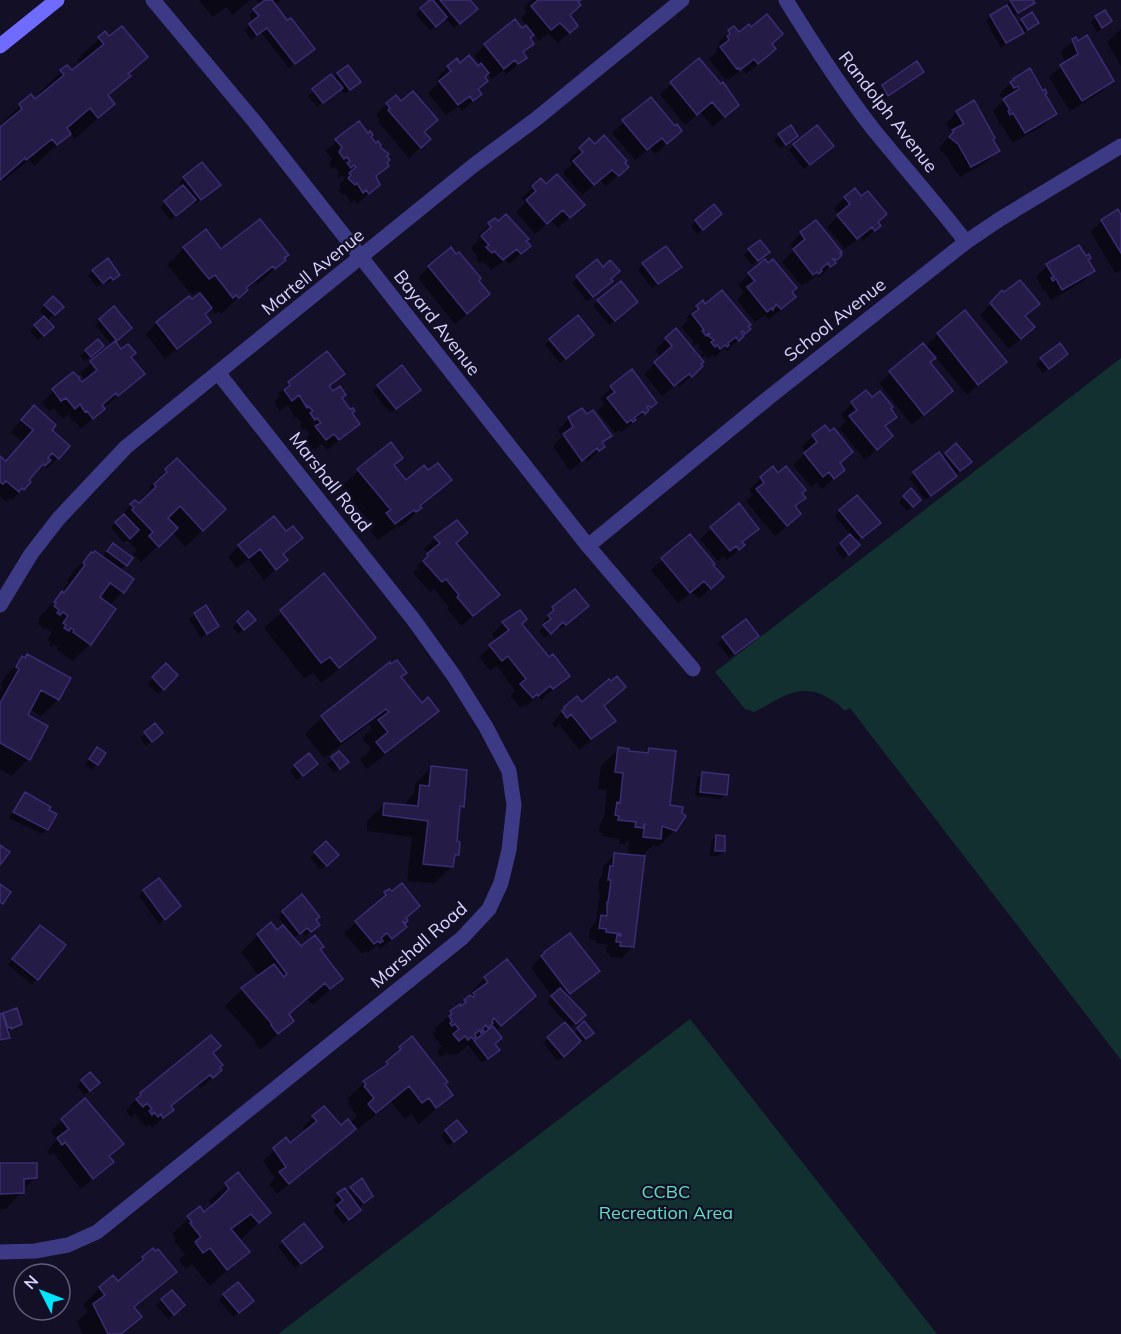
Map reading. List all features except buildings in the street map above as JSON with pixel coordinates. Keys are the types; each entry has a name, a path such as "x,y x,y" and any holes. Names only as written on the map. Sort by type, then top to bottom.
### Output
{"main road":[{"path":"0,46 57,0"}],"street":[{"name":"Bayard Avenue","path":"153,0 228,88 588,546 693,669"},
{"name":"Martell Avenue","path":"0,605 31,554 90,484 126,447 682,0"},
{"name":"Randolph Avenue","path":"786,0 852,100 966,242"},
{"name":"School Avenue","path":"588,546 772,395 966,242 1121,146"},
{"name":"Marshall Road","path":"0,1252 35,1251 68,1245 98,1232 462,938 489,909 501,883 509,850 514,805 509,771 486,727 454,676 412,619 219,374"}],"green space":[{"path":"1121,358 1121,1060 850,708 845,711 830,699 806,691 789,694 754,712 745,709 715,672"},
{"name":"CCBC Recreation Area","path":"690,1019 937,1334 278,1334"}]}
